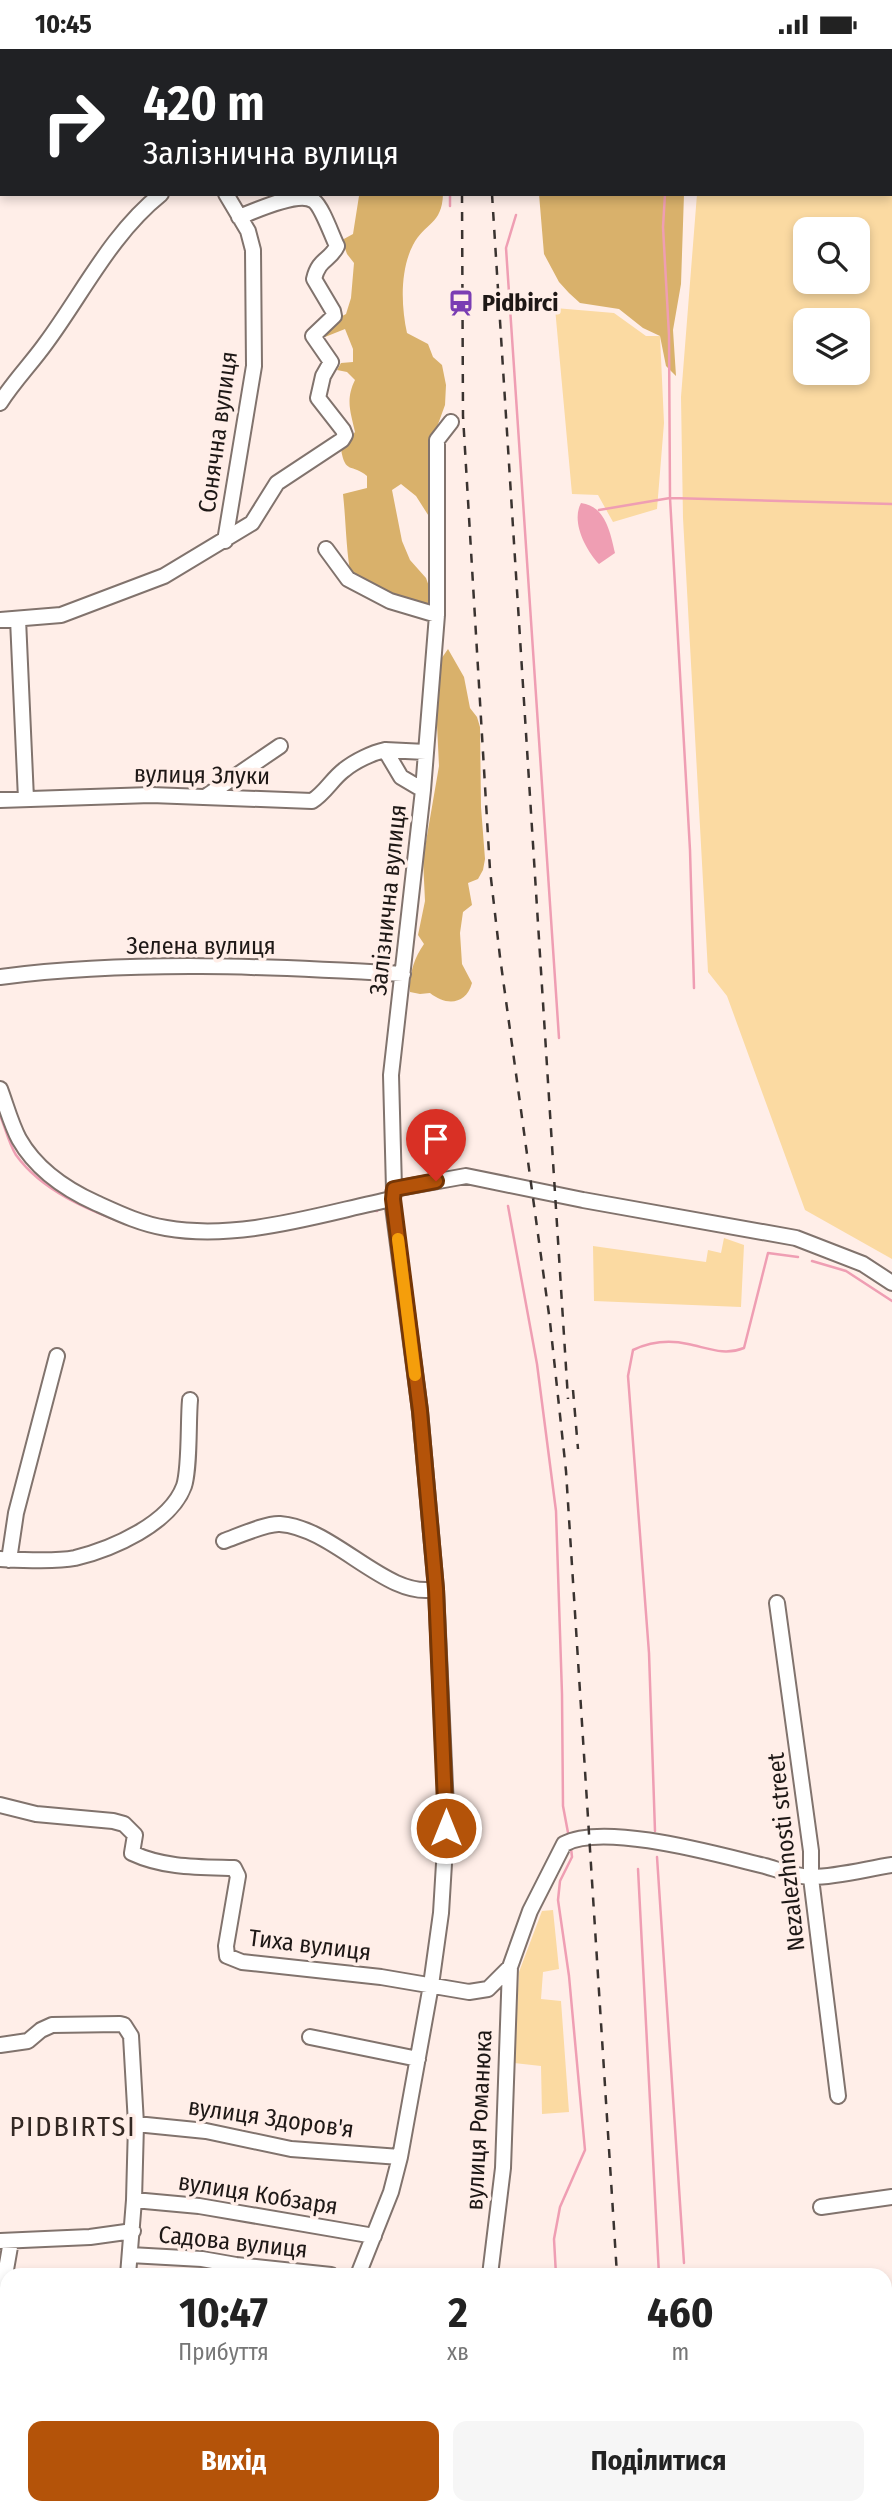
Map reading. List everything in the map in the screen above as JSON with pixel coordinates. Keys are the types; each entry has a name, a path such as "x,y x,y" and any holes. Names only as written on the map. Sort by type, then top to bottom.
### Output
{"street":[{"path":"0,403 16,378 46,343 114,241 159,196"},
{"name":"Сонячна вулиця","path":"0,620 61,615 164,576 225,541 254,366 253,250 248,231 227,196"},
{"path":"225,541 252,523 277,483 342,440 345,435 318,398 323,376 331,362 313,336 334,316 334,311 314,279 321,261 334,252 337,246 315,202 305,197 275,203 239,217"},
{"path":"0,384 16,378"},
{"name":"Залізнична вулиця","path":"361,2268 400,2157 441,1913 446,1808 436,1589 420,1411 393,1194 391,1076 423,790 437,615 437,440 451,422"},
{"path":"326,549 348,579 390,601 437,615"},
{"path":"18,619 26,799"},
{"path":"205,797 280,747"},
{"path":"385,750 401,777 423,790"},
{"name":"вулиця Злуки","path":"0,800 151,795 312,801 345,769 374,753 385,750 426,752"},
{"name":"Зелена вулиця","path":"0,977 156,967 313,969 403,974"},
{"path":"0,1089 18,1138 37,1163 59,1182 131,1219 164,1228 218,1233 243,1230 466,1176 796,1238 863,1264 892,1283"},
{"path":"57,1356 4,1559 73,1558 118,1544 151,1525 177,1499 186,1478 190,1400"},
{"path":"224,1541 279,1524 309,1531 324,1538 400,1585 425,1591 436,1589"},
{"name":"Nezalezhnosti street","path":"777,1603 809,1838 811,1878 838,2096"},
{"name":"Тиха вулиця","path":"0,1805 36,1814 119,1822 135,1835 132,1853 152,1863 234,1868 237,1871 234,1912 226,1946 227,1956 242,1962 431,1985"},
{"name":"вулиця Романюка","path":"492,2268 503,2168 510,1967 530,1911 569,1841 599,1837 657,1843 705,1851 811,1878"},
{"path":"811,1878 892,1865"},
{"name":"вулиця Романюка","path":"431,1985 478,1992 488,1989 510,1967"},
{"path":"0,2045 28,2041 41,2029 51,2025 124,2025 131,2036 136,2124 129,2268"},
{"path":"310,2037 418,2059"},
{"name":"вулиця Здоров'я","path":"136,2124 206,2131 291,2149 400,2157"},
{"path":"821,2207 892,2197"},
{"name":"вулиця Кобзаря","path":"134,2200 199,2206 374,2236"},
{"path":"3,2268 6,2241 90,2238 132,2231"},
{"name":"Садова вулиця","path":"130,2255 202,2259 264,2268"}],"shaded area":[{"path":"359,196 443,196 440,212 413,245 403,288 407,333 428,344 433,357 442,365 446,385 445,405 429,449 434,517 430,518 416,496 401,484 392,490 402,541 410,560 426,578 431,592 431,610 418,607 351,576 343,494 367,488 367,476 347,466 343,457 341,449 355,432 350,400 355,380 347,372 337,370 341,363 353,362 353,349 345,329 325,337 322,330 346,314 351,298 354,263 342,240 353,234"},
{"path":"539,196 684,196 681,284 673,330 676,376 666,366 660,336 643,328 619,309 580,303 559,282 544,254"},
{"path":"697,196 892,196 892,1259 805,1210 727,996 708,972 683,518 681,397"},
{"path":"555,308 614,313 646,336 660,336 664,423 657,509 613,522 598,495 572,494"},
{"path":"581,503 589,505 601,514 611,536 615,553 599,564 581,535 578,510"},
{"path":"448,649 464,677 470,708 480,727 485,859 478,879 468,883 472,905 463,912 460,933 462,964 472,983 465,996 455,1001 442,1000 430,993 410,992 411,973 424,944 418,935 425,901 423,859 439,766 436,704 439,662"},
{"path":"724,1238 744,1245 741,1307 594,1301 593,1246 706,1262 708,1250 721,1253"},
{"path":"553,1910 559,1969 543,1972 541,1999 561,2001 569,2112 542,2114 541,2066 514,2063 519,1972 542,1911"}],"waterway":[{"path":"450,196 450,206"},
{"path":"665,196 663,227 669,335 670,498 690,850 694,988"},
{"path":"516,215 506,248 559,1038"},
{"path":"599,510 670,498 892,504"},
{"path":"0,1115 16,1155 39,1179 82,1206 129,1225"},
{"path":"508,1206 537,1364 556,1511 563,1806 569,1838"},
{"path":"369,1210 377,1211"},
{"path":"139,1228 153,1232"},
{"path":"655,1831 649,1653 628,1376 633,1350 667,1342 723,1351 744,1348 768,1253 798,1257"},
{"path":"812,1261 846,1271 892,1301"},
{"path":"556,2268 554,2239 560,2207 585,2150 569,1976 558,1900 560,1881 572,1857 571,1848"},
{"path":"657,1857 684,2263"},
{"path":"638,1869 659,2268"}],"railway":[{"path":"462,196 463,416 490,870 550,1322 566,1471 617,2268"},
{"path":"492,196 568,1399"},
{"path":"573,1390 578,1449"}],"slow traffic":[{"path":"398,1239 415,1375"}],"place":[{"name":"Pidbirci","path":"461,303"}],"district":[{"name":"PIDBIRTSI","path":"73,2126"}],"route":[{"path":"436,1181 394,1189 393,1199 420,1411 436,1589 446,1828"}]}
